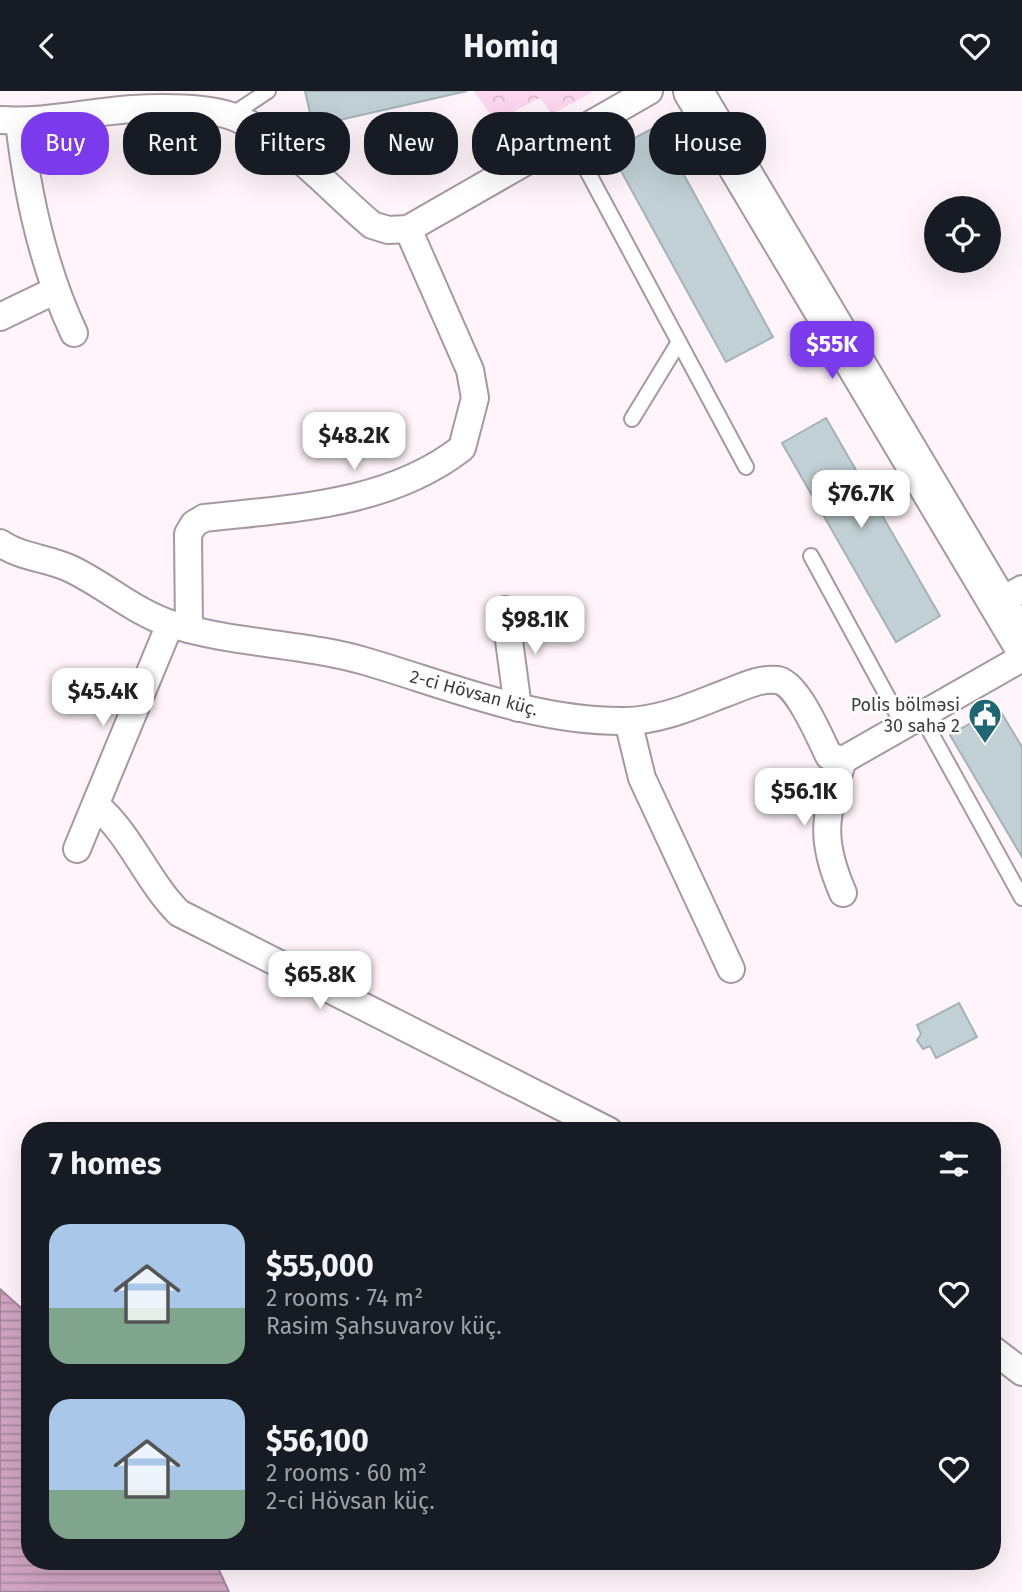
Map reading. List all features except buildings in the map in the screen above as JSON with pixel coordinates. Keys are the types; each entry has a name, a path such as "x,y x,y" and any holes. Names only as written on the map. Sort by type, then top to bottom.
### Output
{"street":[{"path":"612,112 649,91"},
{"path":"693,91 1011,595 1022,643"},
{"path":"74,333 54,291 10,120 226,103 372,225 388,230 408,229 502,175"},
{"path":"77,849 179,626 188,534 194,524 204,517 331,504 411,480 463,448 475,398 470,370 408,229"},
{"path":"0,317 54,291"},
{"name":"2-ci Hövsan küç.","path":"0,543 10,549 75,571 140,611 179,626 368,662 518,708 588,719 628,721 676,712 762,680 780,680 793,688 830,756 843,760"},
{"path":"505,610 518,708"},
{"path":"843,893 826,847 830,801 843,760 1022,658"},
{"path":"628,721 642,778 731,969"},
{"path":"97,806 124,833 164,898 179,913 591,1122"},
{"path":"1001,1356 1022,1372"}],"lane":[{"path":"226,103 268,91"},
{"path":"589,175 746,467"},
{"path":"632,419 679,342"},
{"path":"811,556 1022,898"}],"green space":[{"path":"474,91 594,91 556,112 550,112 540,98 513,112 489,112"}],"shaded area":[{"path":"0,1289 21,1308 21,1570 219,1570 229,1592 0,1592"}],"place":[{"name":"Polis bölməsi 30 sahə 2","path":"985,745"}]}
